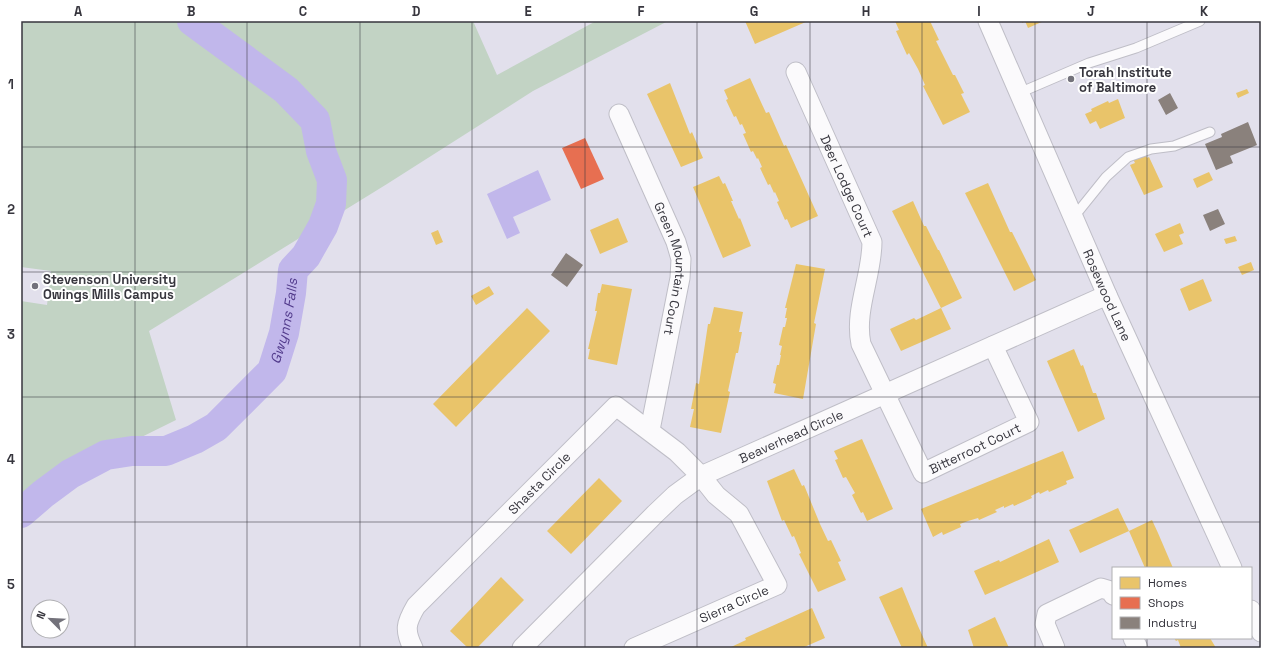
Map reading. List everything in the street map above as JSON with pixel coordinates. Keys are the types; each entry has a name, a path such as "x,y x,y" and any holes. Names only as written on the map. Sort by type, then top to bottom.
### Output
{"street":[{"name":"Rosewood Lane","path":"988,21 1107,295 1232,567"},
{"name":"Deer Lodge Court","path":"796,72 872,242 872,256 858,330 861,344 886,394"},
{"name":"Green Mountain Court","path":"619,114 676,242 681,259 680,278 650,430"},
{"name":"Beaverhead Circle","path":"522,648 654,514 675,495 701,476 1107,295"},
{"name":"Bitterroot Court","path":"886,394 923,473 1029,422 993,346"},
{"name":"Shasta Circle","path":"413,648 407,636 407,627 416,606 616,406 650,430 677,452 701,476"},
{"name":"Sierra Circle","path":"634,648 777,585 739,514 716,495 701,476"},
{"path":"1055,648 1045,624 1047,614 1101,588 1111,591 1112,593"},
{"path":"1252,612 1261,632"},
{"path":"1134,639 1138,648"}],"lane":[{"path":"1019,92 1089,64 1136,48 1200,21"},
{"path":"1073,218 1106,177 1128,157 1151,148 1174,146 1210,132"}],"green space":[{"path":"21,21 473,21 497,75 596,21 668,21 533,91 387,184 149,331 176,420 91,462 21,508 21,301 47,305 51,271 21,267"}],"shaded area":[{"path":"538,170 551,200 513,217 520,233 507,239 487,194"}],"building: Homes":[{"path":"745,21 808,21 755,44"},
{"path":"895,21 930,21 939,40 936,41 964,93 961,94 970,112 943,125 923,86 925,85 918,69 909,53 907,55 896,31 899,30"},
{"path":"1025,21 1044,21 1028,28"},
{"path":"750,78 766,113 769,112 784,146 786,145 818,216 791,228 787,219 785,220 777,202 779,201 775,192 774,193 770,184 768,185 760,168 762,167 758,158 757,159 753,151 751,152 743,134 746,133 742,124 740,125 736,116 734,117 726,100 728,99 724,90"},
{"path":"670,83 690,134 692,132 703,158 681,167 647,94"},
{"path":"1247,89 1249,93 1238,98 1236,93"},
{"path":"1118,99 1125,118 1100,129 1096,121 1090,124 1085,114 1092,111 1091,109 1108,101 1109,103"},
{"path":"1145,153 1147,158 1149,157 1163,187 1144,195 1130,165 1135,163 1133,159"},
{"path":"1209,172 1213,180 1197,188 1193,179"},
{"path":"719,176 723,184 725,183 733,201 731,201 739,219 740,218 751,246 723,258 693,187"},
{"path":"988,183 1010,232 1012,232 1036,280 1014,291 965,193"},
{"path":"913,201 924,226 926,226 939,250 962,298 941,308 892,211"},
{"path":"618,218 628,242 600,254 590,230"},
{"path":"1180,223 1184,233 1179,235 1183,244 1164,252 1155,234"},
{"path":"438,230 443,242 436,245 431,233"},
{"path":"1235,236 1237,241 1226,244 1224,239"},
{"path":"1251,262 1254,270 1242,275 1238,267"},
{"path":"796,264 825,269 814,323 816,324 803,399 774,393 776,384 773,383 781,355 782,346 779,345 783,327 785,327 787,318 785,318 787,308 785,308"},
{"path":"1203,279 1212,301 1189,311 1180,289"},
{"path":"602,284 632,289 617,365 588,359 590,349 588,349 597,311 595,311 598,293 600,293"},
{"path":"489,286 494,294 476,305 471,296"},
{"path":"714,307 743,312 739,332 742,332 728,391 730,392 721,433 690,427 694,409 691,409 696,383 699,384 708,324 710,324"},
{"path":"527,308 550,331 456,427 433,404"},
{"path":"941,308 951,329 901,351 890,329 914,318 916,320"},
{"path":"1074,349 1081,366 1083,365 1093,393 1096,393 1105,419 1078,432 1047,361"},
{"path":"862,439 893,509 867,521 852,495 855,493 846,477 843,478 835,460 838,459 834,451"},
{"path":"1063,451 1074,478 1066,481 1067,484 1049,492 1048,490 1040,494 1039,492 1031,496 1032,498 1014,506 1013,504 1004,508 1004,506 995,510 997,512 979,520 978,518 968,521 960,524 961,527 943,535 942,532 933,537 921,509"},
{"path":"794,469 802,486 804,485 828,541 831,540 841,561 838,562 846,580 818,592 799,554 801,553 794,536 792,537 784,520 782,521 767,481"},
{"path":"599,478 622,501 571,554 547,531"},
{"path":"1118,508 1129,531 1080,553 1069,530"},
{"path":"1152,520 1173,567 1145,567 1129,531"},
{"path":"1049,539 1059,562 985,595 974,571 999,560 1000,562"},
{"path":"501,577 524,600 477,648 468,648 450,631"},
{"path":"902,587 928,648 902,648 879,597"},
{"path":"812,608 825,638 802,648 729,648 746,640 745,638"},
{"path":"995,617 1009,648 974,648 968,630"},
{"path":"1175,639 1211,639 1216,648 1181,648 1178,640 1176,641"}],"building: Shops":[{"path":"585,138 604,179 581,189 562,148"}],"building: Industry":[{"path":"1170,93 1178,108 1166,115 1158,100"},
{"path":"1248,122 1257,145 1230,156 1233,163 1216,170 1205,144 1222,137 1221,134"},
{"path":"1218,209 1225,224 1210,231 1203,215"},
{"path":"566,253 583,265 567,287 551,275"}],"waterway":[{"name":"Gwynns Falls","path":"21,513 70,474 106,455 132,451 166,451 195,439 216,427 272,371 284,333 291,293 293,270 306,256 323,226 331,204 332,180 321,151 315,120 286,90 192,21"}],"place":[{"name":"Torah Institute of Baltimore","path":"1071,79"},
{"name":"Stevenson University Owings Mills Campus","path":"35,286"}]}
